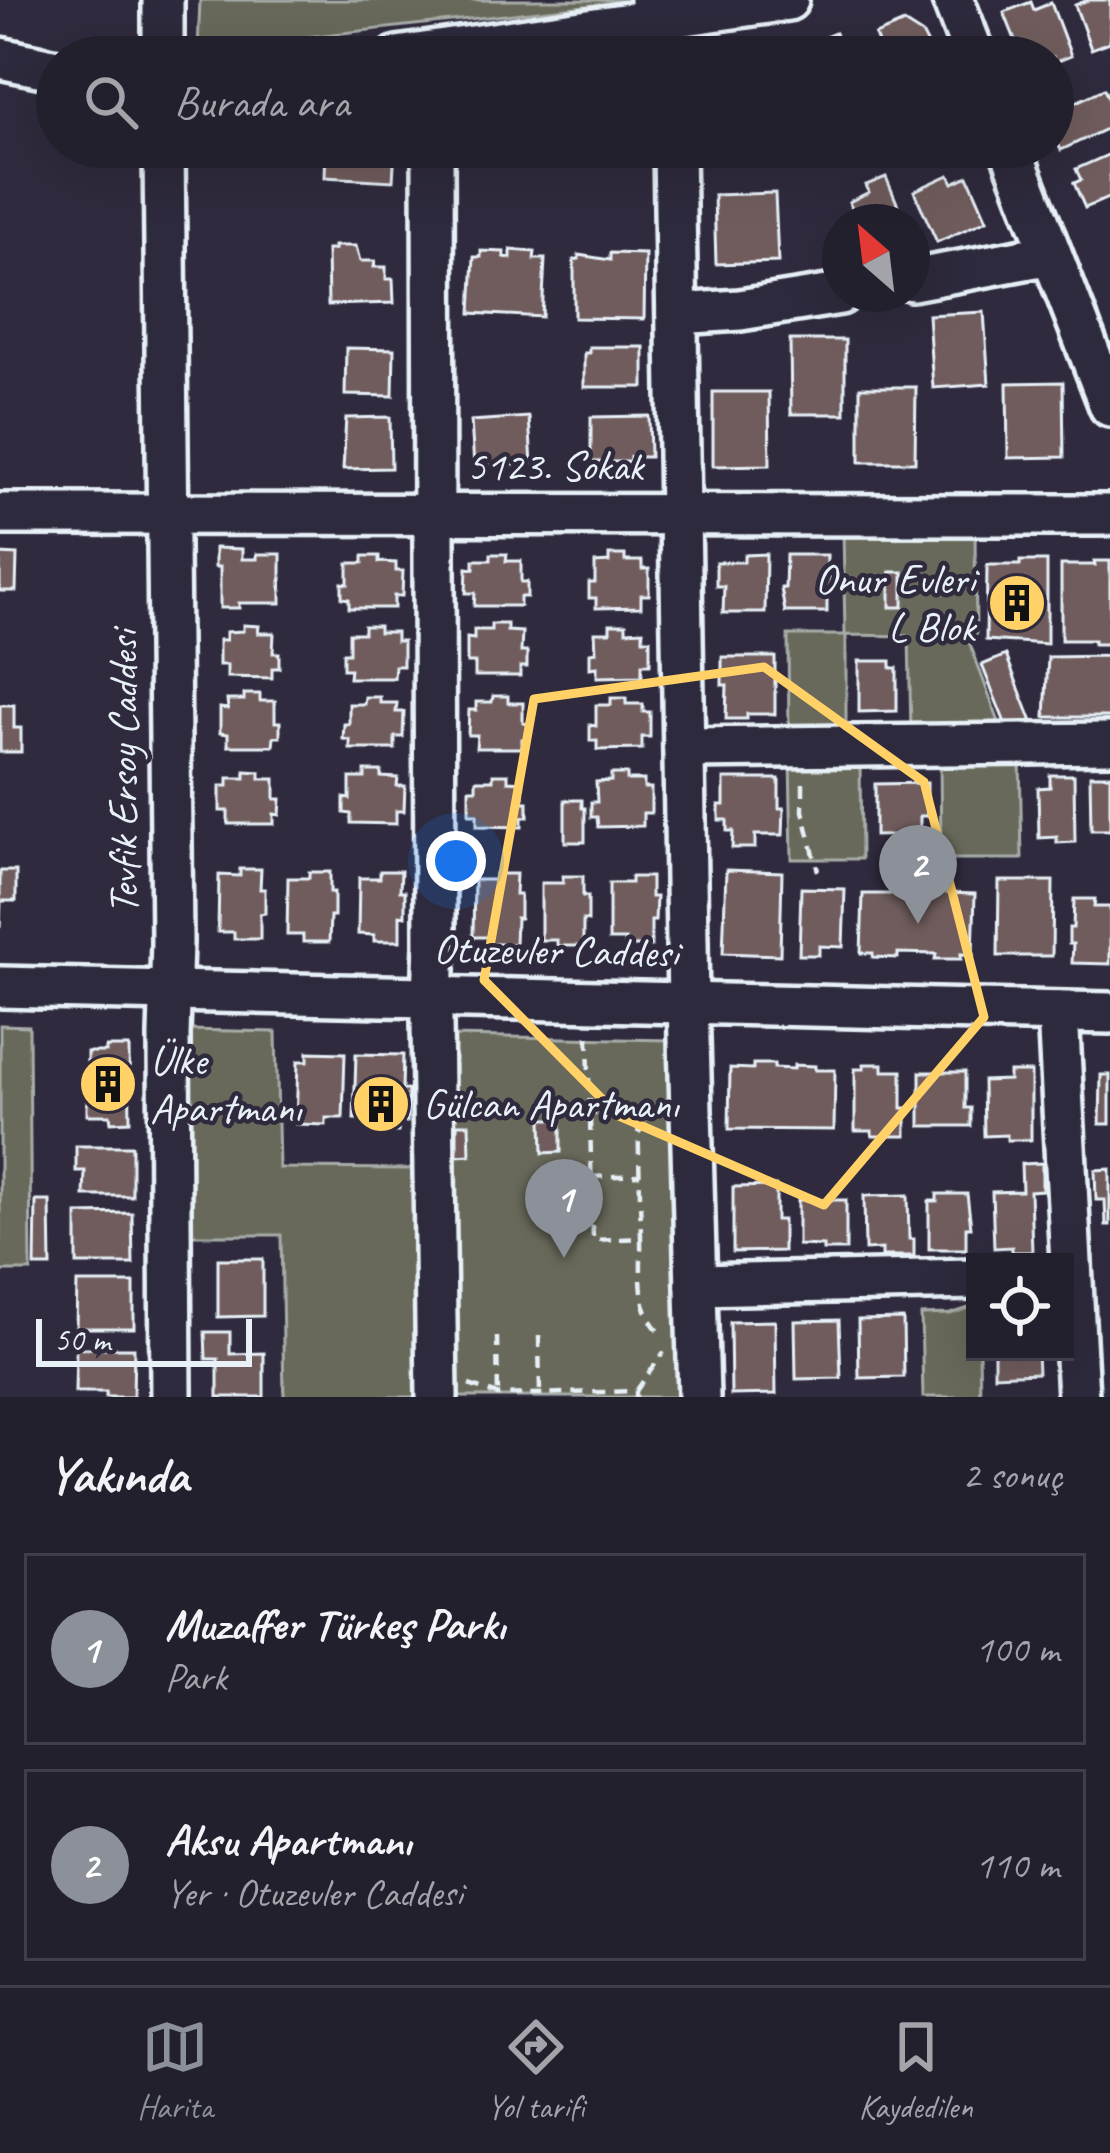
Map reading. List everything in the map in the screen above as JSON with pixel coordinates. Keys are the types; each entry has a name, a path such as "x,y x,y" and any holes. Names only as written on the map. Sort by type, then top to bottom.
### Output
{"street":[{"path":"163,0 164,36"},
{"path":"578,36 660,26 788,0"},
{"path":"953,0 967,36"},
{"path":"0,58 36,66"},
{"name":"Tevfik Ersoy Caddesi","path":"164,168 170,1397"},
{"path":"433,168 437,1397"},
{"path":"674,168 699,1397"},
{"path":"1018,168 1110,406"},
{"path":"930,277 1051,254"},
{"path":"677,314 822,297"},
{"name":"5123. Sokak","path":"0,514 1110,515"},
{"path":"684,748 1110,743"},
{"name":"Otuzevler Caddesi","path":"0,987 1110,1013"},
{"path":"1058,1012 1067,1253"},
{"path":"696,1285 966,1279"},
{"path":"1074,1349 1078,1397"}],"path":[{"path":"804,747 803,811 818,871"},
{"path":"588,1023 593,1240 641,1238"},
{"path":"590,1114 638,1112 645,1312 672,1342"},
{"path":"591,1177 640,1175"},
{"path":"538,1336 540,1394"},
{"path":"497,1337 498,1396"},
{"path":"479,1387 498,1396 636,1391 636,1397"}],"highlighted area":[{"path":"764,667 924,782 984,1017 824,1205 619,1116 484,980 534,699"}],"green space":[{"path":"200,0 630,1 315,36 199,36"},
{"path":"843,529 975,529 976,635 967,636 1003,733 911,734 909,636 846,635 846,734 789,734 788,635 845,635"},
{"path":"1020,756 1022,859 941,859 940,757"},
{"path":"860,758 861,859 792,859 790,759"},
{"path":"0,1025 29,1026 31,1271 0,1271"},
{"path":"187,1030 276,1032 279,1168 417,1169 420,1397 284,1397 281,1235 188,1235"},
{"path":"447,1036 671,1040 681,1397 453,1397"},
{"path":"966,1309 966,1361 979,1361 980,1397 923,1397 921,1315"}],"building":[{"path":"1110,0 1110,42 1091,49 1075,5"},
{"path":"1031,2 1034,10 1051,3 1063,36 1014,36 1004,12"},
{"path":"904,23 924,36 875,36"},
{"path":"1104,89 1110,102 1110,127 1074,144 1074,103"},
{"path":"1110,154 1110,197 1085,208 1074,183 1081,180 1076,169"},
{"path":"325,168 394,168 393,181 325,177"},
{"path":"949,175 953,183 968,176 987,220 937,242 930,226 930,204 920,204 914,191"},
{"path":"886,177 897,204 850,204 869,192 866,185"},
{"path":"775,193 778,262 716,264 714,195"},
{"path":"356,246 360,261 386,267 386,279 393,279 394,303 328,305 327,250"},
{"path":"511,250 535,252 534,259 545,259 542,317 471,313 474,257 481,257 481,251 504,252 504,257 511,258"},
{"path":"610,253 645,254 644,319 574,318 574,260 579,255 610,260"},
{"path":"984,312 989,384 933,388 928,315"},
{"path":"790,340 845,340 845,414 791,414"},
{"path":"589,347 644,347 644,387 584,387 584,353 589,353"},
{"path":"346,348 394,349 393,396 345,395"},
{"path":"1063,382 1064,457 1008,458 1007,383"},
{"path":"860,387 916,387 915,462 860,462"},
{"path":"713,392 769,392 770,465 713,466"},
{"path":"649,416 650,457 591,462 591,417"},
{"path":"390,417 391,468 343,469 346,418"},
{"path":"529,417 532,464 474,466 471,421"},
{"path":"215,548 242,549 242,559 281,554 281,603 220,608"},
{"path":"0,554 17,555 16,591 0,591"},
{"path":"491,554 507,554 506,561 521,561 527,597 520,597 520,606 474,606 475,593 466,593 467,568 474,569 474,560 491,560"},
{"path":"766,554 765,613 723,613 724,586 716,586 716,562 744,562 744,555"},
{"path":"609,555 625,555 625,561 642,561 642,569 649,569 649,595 641,595 641,607 596,608 596,598 589,598 595,563 609,562"},
{"path":"786,555 827,555 831,593 827,593 827,612 785,612 781,588 785,588"},
{"path":"363,556 379,556 379,562 396,563 396,571 403,571 402,596 394,596 394,608 349,608 349,599 342,598 348,563 363,563"},
{"name":"Onur Evleri L Blok","path":"1020,561 1047,561 1047,644 986,640 987,565 1020,565"},
{"path":"1094,561 1110,561 1110,644 1061,640 1061,565 1095,565"},
{"path":"890,572 903,572 903,607 890,607"},
{"path":"491,624 507,624 507,631 522,632 521,652 527,652 527,667 520,667 520,676 475,676 475,663 467,663 467,638 474,639 474,630 491,630"},
{"path":"610,624 626,624 626,631 643,630 643,639 650,639 650,664 642,664 642,676 597,677 597,667 590,668 590,653 596,652 595,632 610,632"},
{"path":"243,625 259,626 258,633 274,633 273,653 279,653 279,668 272,668 272,678 227,677 227,665 219,665 219,640 226,640 226,632 243,631"},
{"path":"364,626 396,632 396,641 403,641 403,666 395,666 394,678 349,678 350,669 343,669 349,633 364,633"},
{"path":"1006,655 1034,727 1007,728 982,665"},
{"path":"1110,656 1110,717 1045,717 1048,657"},
{"path":"722,657 775,657 775,714 726,719"},
{"path":"859,661 891,661 891,668 897,668 897,711 859,712"},
{"path":"244,694 275,701 280,737 274,737 273,746 228,746 228,734 220,733 220,708 228,709 227,700 244,700"},
{"path":"493,696 523,703 528,739 522,739 522,748 476,748 477,735 468,735 469,710 476,710 476,702 492,702"},
{"path":"365,697 397,703 396,712 404,712 403,737 395,737 395,749 350,749 350,740 343,739 349,704 364,704"},
{"path":"611,698 643,704 643,712 650,712 650,737 642,737 642,749 597,750 597,741 590,741 596,705 611,705"},
{"path":"0,705 14,705 21,752 0,752"},
{"path":"245,771 260,772 260,779 275,779 275,799 281,799 274,824 228,824 228,811 220,811 220,786 228,786 228,778 245,778"},
{"path":"365,771 381,771 381,777 398,778 397,786 405,786 404,811 396,811 396,824 351,823 351,814 344,813 350,778 365,778"},
{"path":"493,774 508,774 508,781 523,782 528,817 522,817 522,827 477,826 477,814 469,814 469,789 476,789 476,780 493,780"},
{"path":"611,774 627,774 627,780 644,780 644,788 651,788 651,813 643,813 643,826 598,827 597,817 591,817 591,802 597,802 596,782 611,781"},
{"path":"1050,775 1074,775 1075,842 1039,838 1038,788 1050,787"},
{"path":"1090,775 1110,775 1110,830 1091,830"},
{"path":"724,779 779,779 783,835 755,835 755,848 732,848 733,831 727,831 727,820 719,820"},
{"path":"927,783 927,816 920,816 920,835 875,836 875,784"},
{"path":"565,800 582,800 585,842 565,842"},
{"path":"240,869 261,869 265,913 260,914 260,939 234,939 234,932 218,932 219,875 240,876"},
{"path":"726,870 782,872 780,955 723,953"},
{"path":"0,871 16,871 16,901 1,901 0,928"},
{"path":"380,871 401,871 405,916 400,915 400,941 374,941 374,935 358,934 359,878 380,878"},
{"path":"309,872 330,872 334,916 330,916 329,942 303,942 303,935 287,935 288,878 309,878"},
{"path":"495,874 516,874 520,918 516,918 515,944 489,944 489,937 473,937 474,880 495,880"},
{"path":"563,876 583,876 588,921 583,920 583,946 557,946 557,940 541,940 541,883 563,883"},
{"path":"631,877 651,877 651,897 656,897 651,946 625,946 625,940 609,940 609,883 631,883"},
{"path":"999,881 1053,881 1052,956 998,956"},
{"path":"890,887 975,894 973,955 935,959 936,954 898,953 898,958 861,953 863,894 890,894"},
{"path":"801,888 845,889 843,947 819,946 819,955 799,955"},
{"path":"1074,899 1095,899 1094,907 1110,907 1110,964 1072,963 1069,928 1073,928"},
{"name":"Ülke Apartmanı","path":"106,1047 129,1047 130,1121 111,1122 110,1115 87,1115 87,1052 106,1052"},
{"path":"308,1052 345,1053 343,1118 326,1118 326,1125 296,1124 298,1061 308,1061"},
{"name":"Gülcan Apartmanı","path":"356,1054 403,1055 407,1122 399,1122 398,1132 374,1131 375,1119 354,1119"},
{"path":"753,1064 835,1070 834,1130 729,1129 730,1068 753,1069"},
{"path":"864,1064 902,1071 906,1136 855,1131 855,1069 864,1069"},
{"path":"920,1072 965,1072 965,1108 971,1108 971,1126 920,1126"},
{"path":"1009,1072 1031,1072 1031,1140 984,1136 983,1081 1009,1080"},
{"path":"1101,1075 1110,1075 1110,1124 1100,1124"},
{"path":"542,1119 561,1119 561,1152 543,1153"},
{"path":"457,1124 469,1124 470,1155 457,1156"},
{"path":"76,1146 132,1146 132,1196 84,1196 85,1171 76,1171"},
{"path":"1042,1163 1042,1190 1030,1191 1032,1252 994,1248 992,1192 1022,1191 1021,1164"},
{"path":"1110,1169 1110,1225 1106,1225 1105,1200 1096,1200 1095,1170"},
{"path":"776,1186 776,1220 783,1220 783,1251 733,1252 733,1187"},
{"path":"937,1194 967,1194 971,1227 966,1227 966,1249 929,1249 929,1201 937,1201"},
{"path":"908,1195 914,1256 882,1256 882,1249 865,1250 864,1196"},
{"path":"798,1200 846,1200 846,1250 798,1245"},
{"path":"36,1201 50,1201 51,1266 35,1266"},
{"path":"132,1213 133,1264 77,1264 77,1214"},
{"path":"218,1259 263,1259 263,1316 218,1317"},
{"path":"77,1283 134,1283 134,1328 76,1328"},
{"path":"903,1319 904,1377 859,1378 858,1320"},
{"path":"839,1320 841,1378 796,1379 795,1321"},
{"path":"775,1321 776,1394 731,1395 730,1322"},
{"path":"205,1332 230,1332 230,1354 264,1353 264,1397 218,1397 218,1359 206,1359"},
{"path":"76,1348 134,1348 133,1397 75,1392"},
{"path":"994,1361 1037,1361 1038,1373 994,1375"}],"place":[{"name":"Onur Evleri L Blok","path":"1017,603"},
{"name":"Aksu Apartmanı","path":"918,924"},
{"name":"Ülke Apartmanı","path":"108,1084"},
{"name":"Gülcan Apartmanı","path":"381,1104"},
{"name":"Muzaffer Türkeş Parkı","path":"564,1258"}]}
